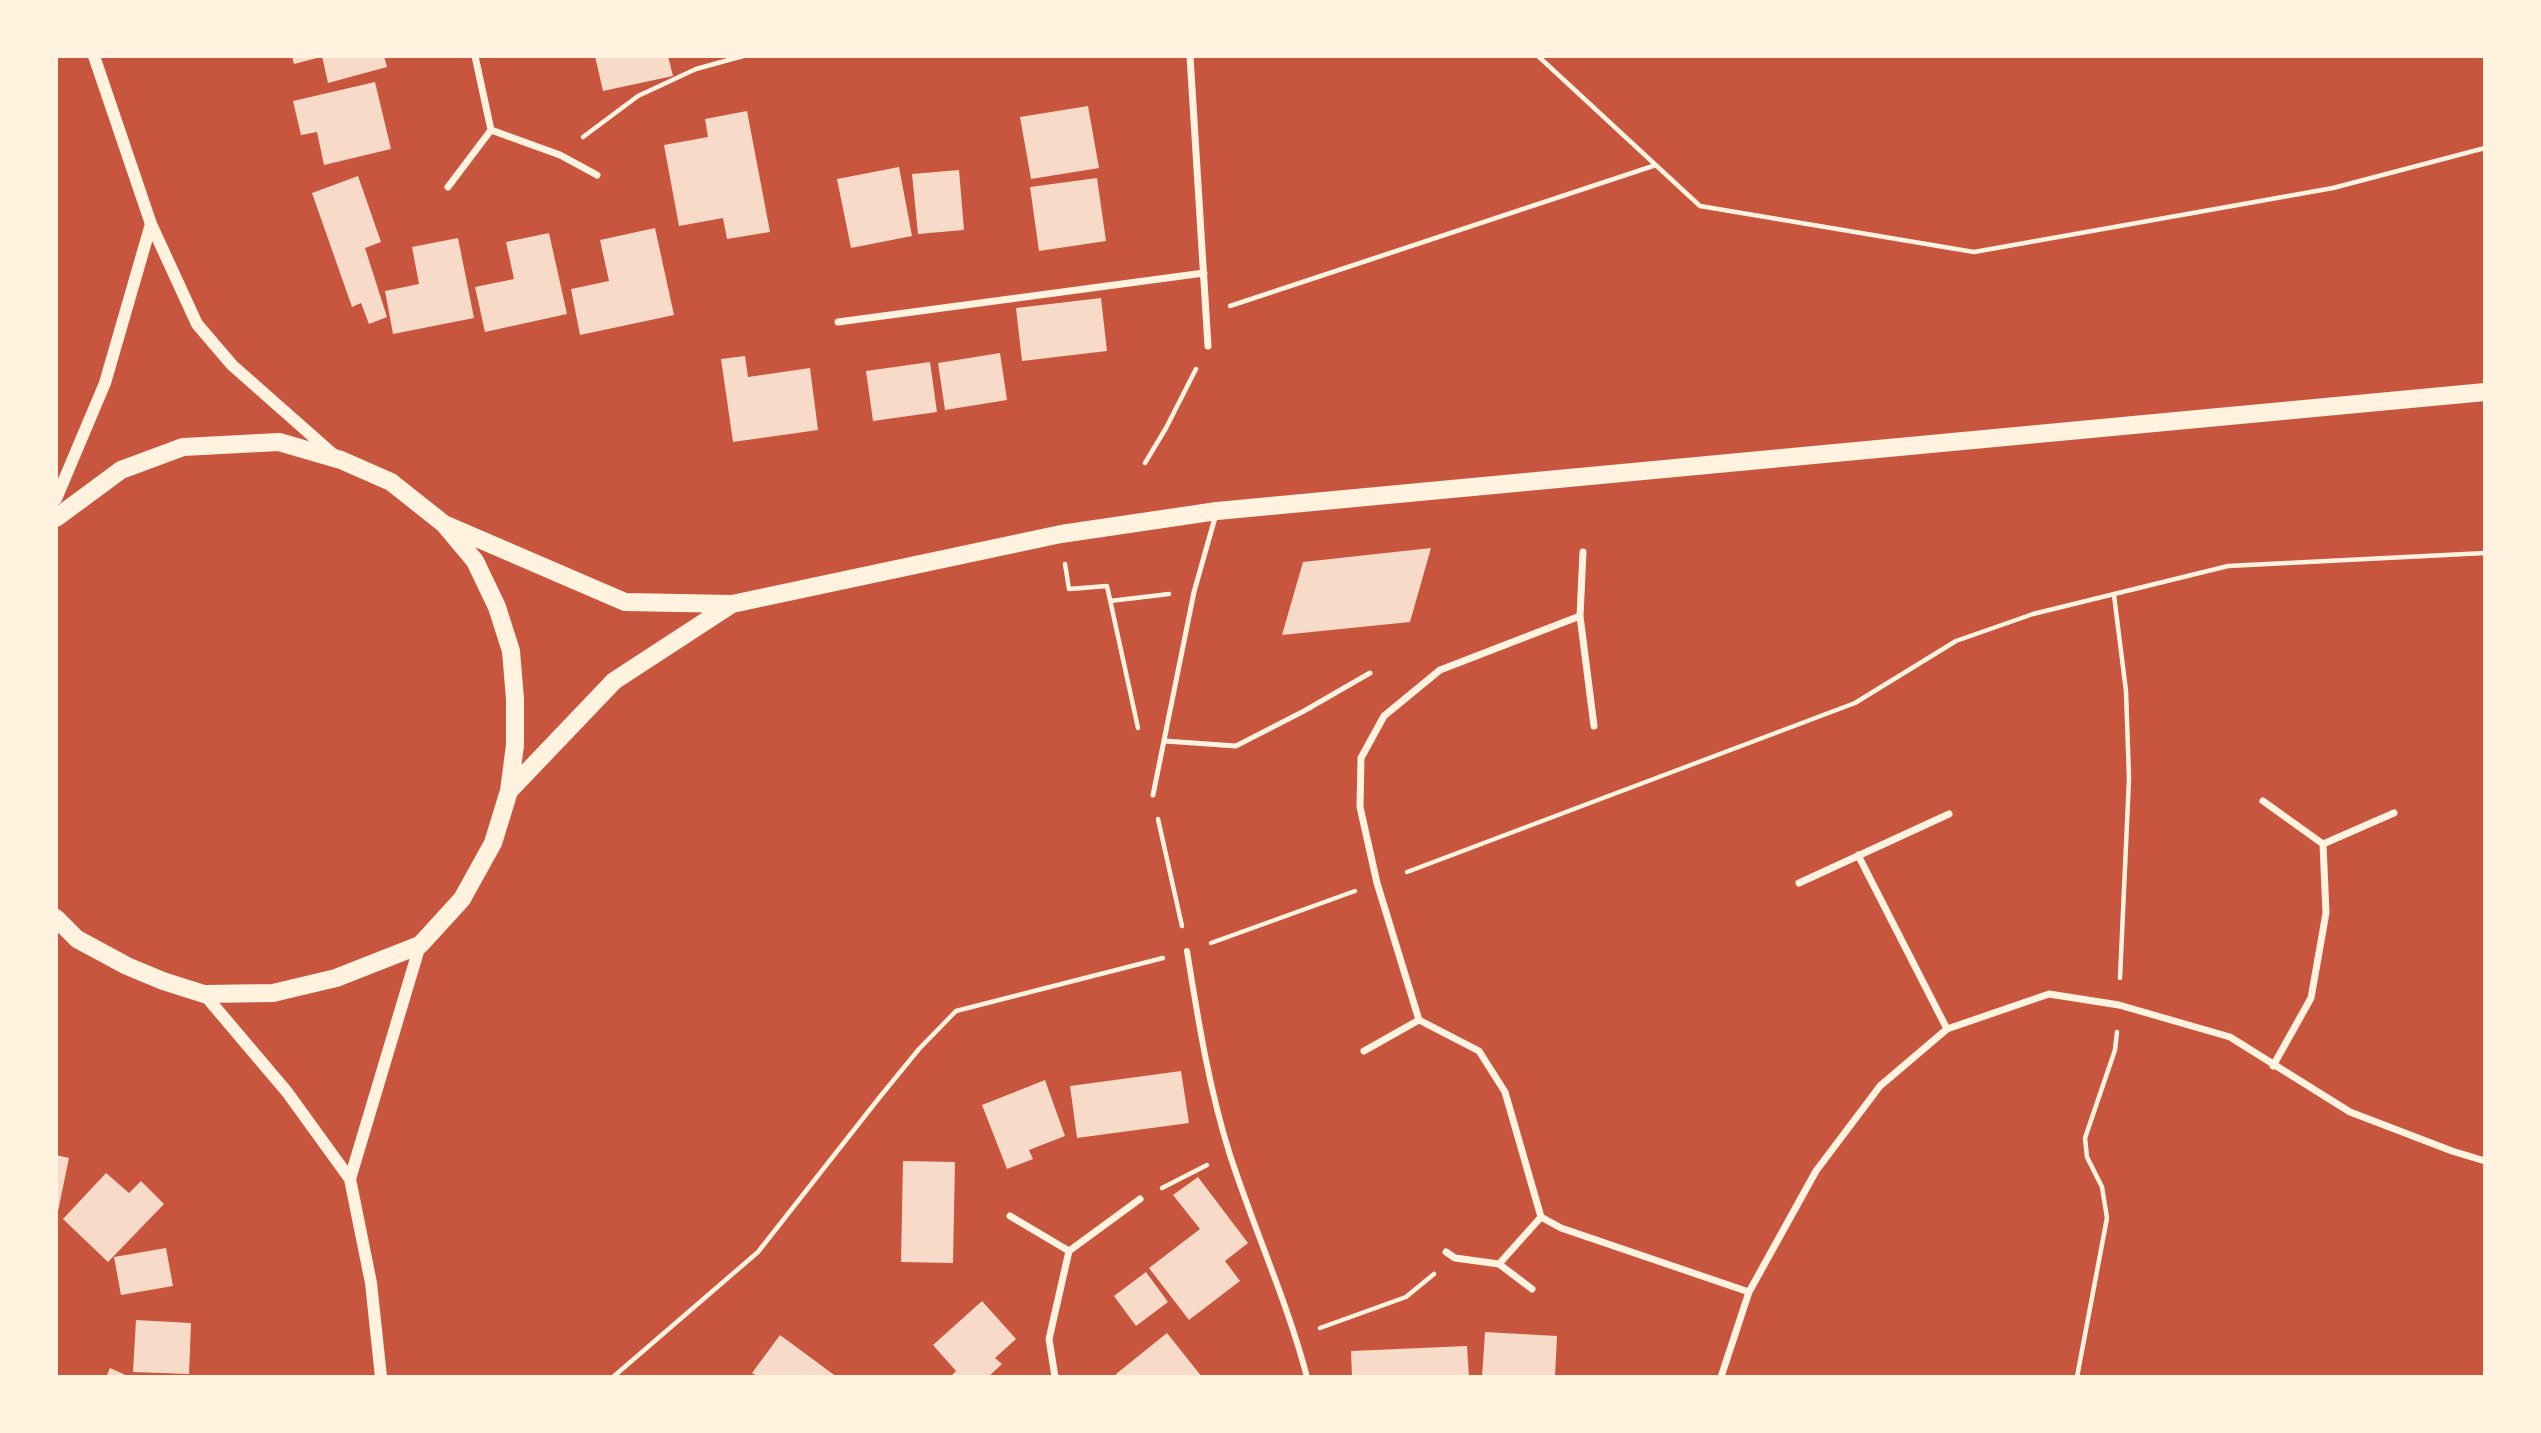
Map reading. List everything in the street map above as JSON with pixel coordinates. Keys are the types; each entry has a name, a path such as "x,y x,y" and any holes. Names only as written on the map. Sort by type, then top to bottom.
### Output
{"main road":[{"path":"444,524 625,602 732,604 1061,534 1217,511 2485,392"},
{"path":"56,518 121,470 183,447 279,442 341,460 391,482 444,524 475,561 497,607 511,652 515,699 509,791 493,843 462,899 419,945 336,978 273,993 204,994 127,965 56,929"},
{"path":"509,791 614,681 732,604"},
{"path":"56,918 77,939"}],"street":[{"path":"94,56 151,224 197,324 232,365 341,460"},
{"path":"448,187 491,130 475,56"},
{"path":"1190,56 1208,346"},
{"path":"491,130 560,155 597,174"},
{"path":"56,499 105,383 151,224"},
{"path":"838,322 1204,273"},
{"path":"1583,552 1580,616 1594,726"},
{"path":"1580,616 1440,670 1384,716 1361,758 1360,807 1377,883 1419,1020 1479,1051 1492,1071 1504,1092 1541,1217 1561,1228 1749,1292"},
{"path":"2263,801 2323,844"},
{"path":"2323,844 2394,813"},
{"path":"1799,883 1949,814"},
{"path":"2273,1066 2311,998 2326,914 2323,844"},
{"path":"1858,855 1947,1029"},
{"path":"350,1179 419,945"},
{"path":"1187,951 1201,1038 1230,1153 1296,1337 1307,1377"},
{"path":"204,994 287,1092 350,1179 371,1283 381,1377"},
{"path":"1721,1377 1749,1292 1816,1171 1880,1086 1947,1029 2049,994 2119,1005 2230,1037 2350,1112 2485,1161"},
{"path":"1364,1051 1419,1020"},
{"path":"1055,1377 1049,1339 1069,1251 1140,1199"},
{"path":"1010,1216 1069,1251"},
{"path":"1499,1264 1541,1217"},
{"path":"1446,1252 1455,1258 1499,1264 1532,1289"}],"lane":[{"path":"1153,795 1194,592 1217,511"},
{"path":"1165,741 1236,746 1370,673"}],"path":[{"path":"560,155 638,96 696,69 743,56"},
{"path":"1538,56 1700,206 1974,252 2333,188 2485,148"},
{"path":"1206,314 1656,165"},
{"path":"1144,463 1166,428 1208,346"},
{"path":"1407,872 1855,703 1956,641 2033,614 2228,566 2485,553"},
{"path":"1069,589 1107,586"},
{"path":"1110,601 1194,592"},
{"path":"613,1377 758,1252 919,1049 956,1011 1187,951 1359,890"},
{"path":"1140,1199 1230,1153"},
{"path":"1296,1337 1406,1297 1455,1258"}],"building":[{"path":"292,56 321,56 321,57 294,64"},
{"path":"322,56 384,56 387,67 328,83"},
{"path":"595,56 668,56 673,76 603,91"},
{"path":"375,82 391,149 324,165 317,132 301,135 293,101"},
{"path":"1088,106 1099,168 1031,179 1020,117"},
{"path":"747,111 770,232 727,239 723,218 679,226 664,145 708,137 705,119"},
{"path":"899,167 912,236 851,248 837,179"},
{"path":"959,170 964,230 918,234 912,174"},
{"path":"358,176 381,242 365,248 387,317 369,324 361,303 352,307 312,193"},
{"path":"1097,178 1106,241 1039,251 1030,187"},
{"path":"655,228 674,315 580,335 571,289 609,281 600,240"},
{"path":"549,233 567,314 485,332 475,287 514,279 506,242"},
{"path":"458,238 474,318 393,334 385,291 419,284 412,247"},
{"path":"1101,298 1107,351 1022,361 1016,308"},
{"path":"1000,353 1007,400 945,410 938,363"},
{"path":"745,356 748,377 810,368 818,430 733,442 721,359"},
{"path":"930,362 937,412 873,421 866,371"},
{"path":"1431,548 1410,622 1282,635 1303,562"},
{"path":"1181,1071 1189,1123 1077,1138 1070,1086"},
{"path":"1045,1080 1065,1136 1029,1150 1033,1159 1007,1169 982,1105"},
{"path":"56,1155 69,1158 57,1216 56,1216"},
{"path":"903,1161 955,1162 953,1263 901,1262"},
{"path":"106,1173 129,1193 141,1181 164,1204 108,1262 63,1219"},
{"path":"1198,1177 1248,1243 1225,1261 1240,1281 1189,1320 1149,1268 1200,1229 1173,1195"},
{"path":"166,1248 173,1286 121,1295 114,1257"},
{"path":"1146,1272 1168,1302 1136,1326 1114,1296"},
{"path":"982,1301 1016,1339 995,1358 1002,1364 988,1377 950,1377 956,1371 933,1345"},
{"path":"136,1320 191,1323 189,1374 133,1372"},
{"path":"1485,1332 1557,1336 1555,1377 1482,1377"},
{"path":"1167,1333 1202,1377 1118,1377 1116,1374"},
{"path":"780,1335 837,1377 758,1377 752,1373"},
{"path":"1467,1346 1469,1377 1352,1377 1351,1351"},
{"path":"110,1368 130,1377 106,1377"}]}
